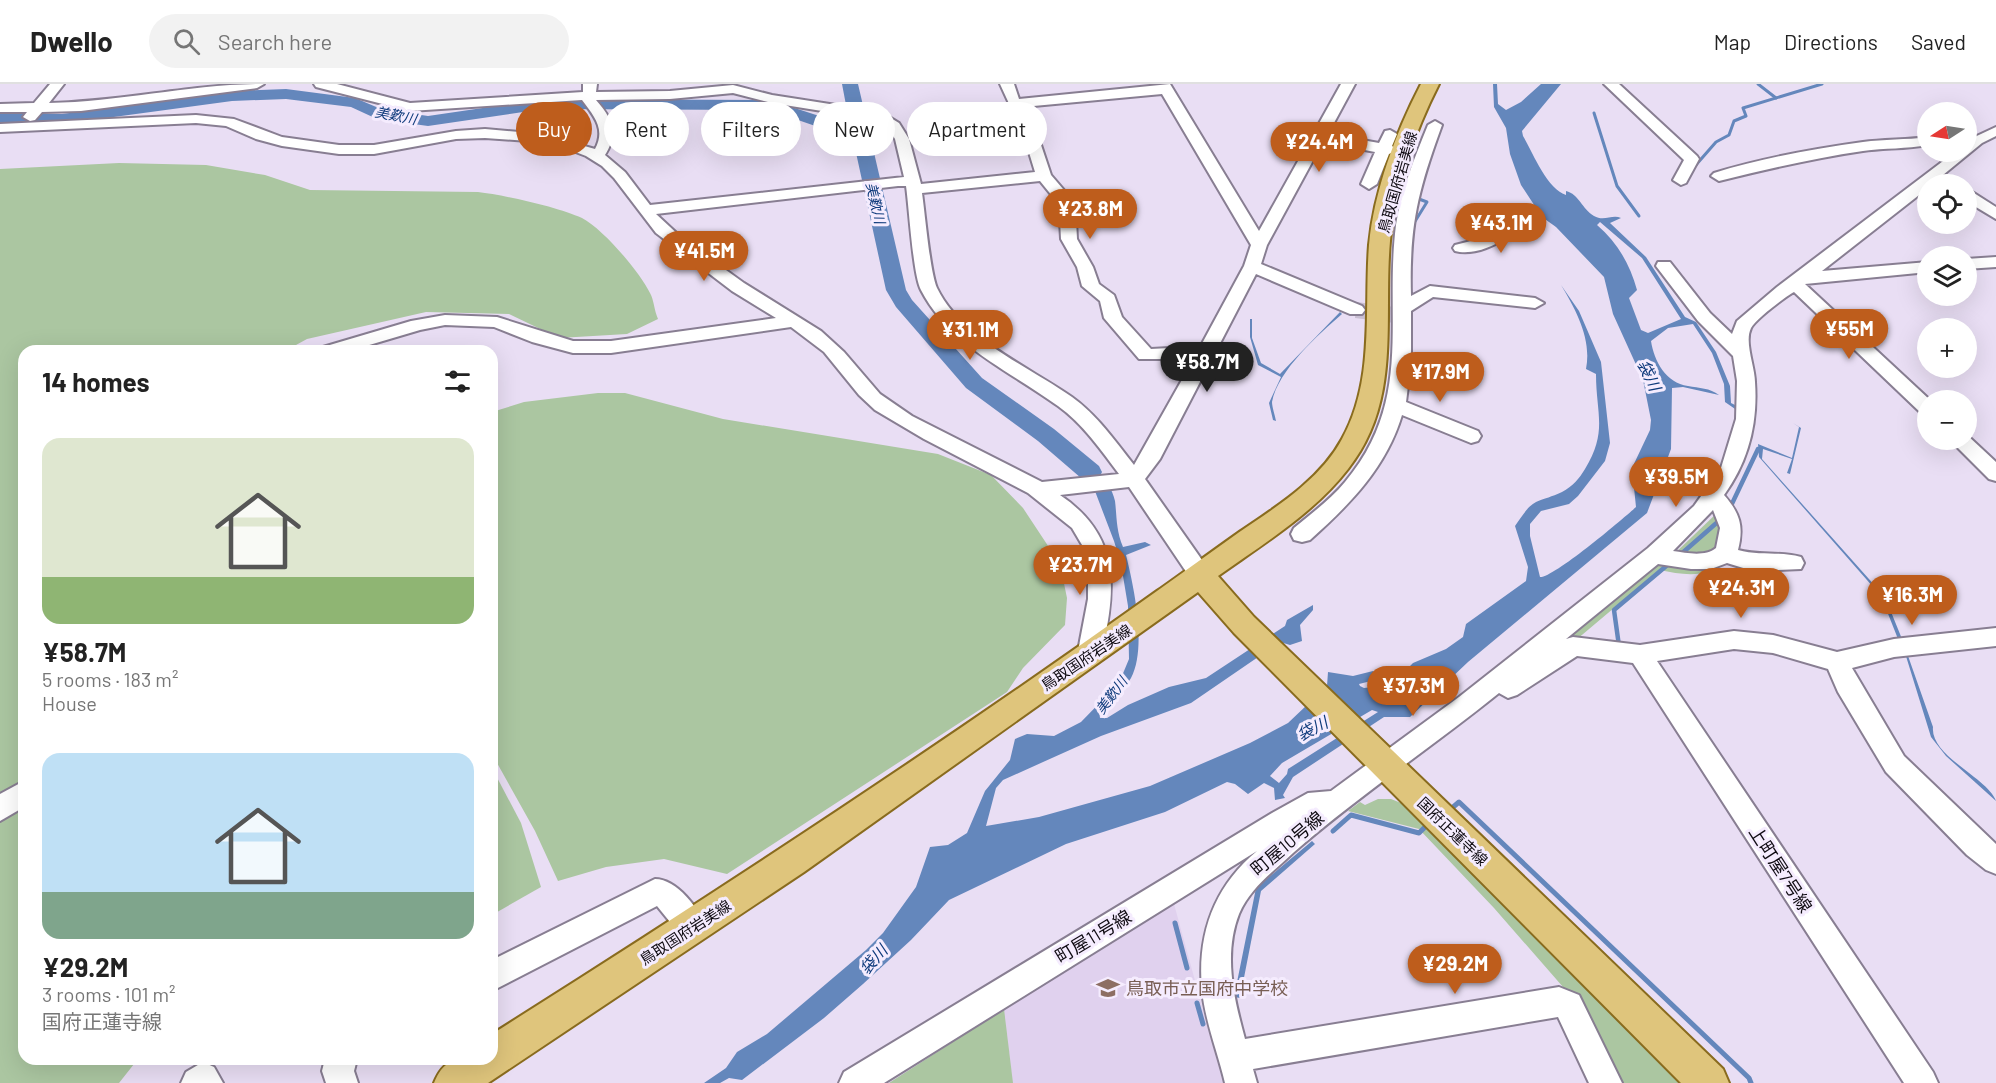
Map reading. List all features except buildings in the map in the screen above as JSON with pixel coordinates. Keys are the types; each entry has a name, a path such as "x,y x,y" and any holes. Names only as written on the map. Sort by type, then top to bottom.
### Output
{"main road":[{"name":"鳥取国府岩美線","path":"498,1050 693,928 1171,599 1269,528 1316,489 1350,447 1364,423 1376,374 1380,240 1384,216 1411,130 1430,84"},
{"name":"国府正蓮寺線","path":"1201,576 1251,633 1709,1083"}],"street":[{"path":"30,117 57,84"},
{"path":"0,126 30,117 257,84"},
{"path":"321,84 410,106 434,107 556,96 589,90 688,94 730,87 772,99 876,115 894,126 902,139 908,184 928,288 970,339 1013,370 1066,402 1092,424 1134,479 1201,576"},
{"path":"1007,84 1013,102"},
{"path":"1038,490 1134,479 1150,459 1252,266 1259,245 1348,84"},
{"path":"1611,84 1692,159 1681,180"},
{"path":"1032,102 1165,87 1259,245"},
{"path":"589,90 608,135 608,142 599,154"},
{"path":"0,108 30,117 83,124"},
{"path":"0,126 83,124 124,119 191,118 229,122 262,137 362,150 458,135 511,133 599,154 631,187 657,229 760,302 796,321 826,344 855,381 882,406 942,441 1000,468 1038,490 1081,524 1094,549 1102,586 1096,629 1091,646 1104,645"},
{"path":"1302,534 1340,502 1370,464 1395,405 1402,363 1404,222 1420,155 1434,124"},
{"path":"1369,184 1388,150 1390,134"},
{"path":"1977,142 1990,134"},
{"path":"1320,137 1388,150"},
{"path":"1719,176 1749,167 1866,146 1898,146 1917,143"},
{"path":"1038,156 1044,176 1061,196 1068,220 1069,239 1085,267 1091,286 1108,299 1113,318 1134,344 1146,355 1188,353 1203,360"},
{"path":"1798,281 1952,162"},
{"path":"647,210 859,187 1044,176"},
{"path":"1977,201 1996,214"},
{"path":"1461,248 1488,242 1504,231 1500,222 1501,216 1509,212"},
{"path":"1977,263 1996,262"},
{"path":"1252,266 1356,310"},
{"path":"1664,266 1704,317 1743,355"},
{"path":"1798,281 1917,268"},
{"path":"1798,281 1917,398"},
{"name":"町屋10号線","path":"1237,1070 1217,991 1217,946 1226,910 1245,878 1336,802 1373,754 1468,704 1655,555 1701,512 1731,470 1746,419 1740,338 1743,325 1798,281"},
{"path":"1402,309 1430,291 1535,303"},
{"path":"349,345 417,325 445,320 497,322 538,338 582,347 611,347 796,321"},
{"path":"1395,405 1472,436"},
{"path":"1971,450 1996,474"},
{"path":"1655,555 1673,561 1698,561 1719,558 1725,554 1733,531 1725,509 1712,496"},
{"path":"1725,554 1753,563 1793,563"},
{"path":"1468,704 1497,695 1573,646 1640,654 1734,640 1773,644 1837,662 1894,648 1996,637"},
{"name":"上町屋7号線","path":"1640,654 1922,1083"},
{"path":"1837,662 1847,685 1894,764 1977,846 1996,861"},
{"path":"0,809 18,797"},
{"name":"町屋11号線","path":"855,1083 1308,805 1336,802"},
{"path":"498,972 654,892 663,892 693,928"},
{"path":"1237,1070 1559,1002 1568,1006 1606,1083"},
{"path":"340,1065 338,1071 342,1083"},
{"path":"197,1083 203,1078 207,1083"}],"shaded area":[{"name":"鳥取市立国府中学校","path":"1171,893 1223,1083 869,1083"}],"green space":[{"path":"119,163 206,165 265,175 310,190 478,192 516,199 582,218 600,231 620,251 645,284 658,319 627,334 559,338 509,314 426,312 307,339 296,345 18,345 18,794 0,806 0,169"},
{"path":"598,393 625,393 723,419 938,454 991,475 1023,508 1060,564 1067,598 1065,625 1023,668 1007,692 727,874 664,859 606,867 558,881 535,831 498,765 498,410 524,402"},
{"path":"1718,512 1723,513 1721,551 1671,557"},
{"path":"1655,559 1727,560 1704,573 1687,574 1659,570 1576,640 1534,663"},
{"path":"498,779 521,823 541,887 498,912"},
{"path":"1378,799 1391,799 1406,805 1684,1083 1611,1083 1563,987 1494,908 1419,829 1348,811 1360,802 1365,805"},
{"path":"18,800 18,1065 133,1065 119,1083 0,1083 0,812"},
{"path":"1004,1009 1013,1083 889,1083"}],"water":[{"name":"袋川","path":"1493,84 1497,84 1498,104 1506,110 1521,102 1541,84 1561,84 1522,131 1536,161 1553,186 1566,195 1566,191 1574,195 1594,216 1621,218 1610,223 1646,257 1685,317 1696,322 1716,352 1730,386 1731,403 1739,407 1738,411 1725,402 1724,384 1712,353 1693,324 1668,328 1651,341 1662,370 1673,381 1719,395 1683,387 1672,388 1671,449 1647,513 1468,662 1410,717 1384,717 1293,777 1283,795 1285,798 1275,800 1274,788 1264,783 1248,794 1235,784 1227,782 1165,812 1066,844 949,900 911,940 824,1018 742,1080 729,1078 720,1083 704,1083 726,1068 737,1052 767,1034 883,933 916,887 930,847 948,845 967,833 985,791 1010,760 1015,739 1027,734 1054,736 1081,722 1119,683 1129,659 1128,606 1121,564 1090,478 1059,451 1065,447 1095,470 1108,484 1115,501 1118,529 1123,547 1145,542 1151,545 1126,555 1138,617 1136,665 1128,683 1099,711 1100,718 1107,718 1128,705 1169,687 1206,678 1285,626 1287,620 1313,605 1313,610 1300,625 1302,641 1290,645 1280,642 1191,703 1101,736 1003,780 996,788 986,826 1039,817 1150,786 1250,743 1288,723 1327,686 1328,672 1353,676 1373,671 1378,676 1371,681 1359,684 1360,686 1364,688 1381,686 1404,672 1413,663 1446,649 1463,637 1466,624 1526,581 1528,567 1515,526 1531,505 1562,492 1578,479 1592,456 1599,433 1596,374 1586,369 1585,336 1572,304 1561,285 1579,311 1601,362 1610,443 1605,461 1578,496 1569,504 1541,511 1530,524 1530,536 1540,577 1558,569 1572,559 1636,507 1632,468 1650,430 1651,420 1643,380 1613,314 1604,277 1556,227 1542,217 1521,185 1510,154 1506,128 1494,107","holes":["1600,222 1642,258 1681,319 1648,333 1641,330 1629,298 1637,290 1631,271 1617,246 1597,225","1372,710 1378,712 1288,769 1287,774 1279,783 1270,776 1282,763"]},
{"path":"1340,312 1342,314 1301,354 1282,378 1272,402 1276,421 1273,420 1269,403 1281,377 1258,365 1250,337 1250,319 1252,319 1252,338 1261,363 1280,374"},
{"path":"1793,423 1801,428 1790,474 1787,473 1792,459 1763,449 1762,459 1885,597 1902,639 1898,639 1881,596 1759,457 1758,444 1792,458 1799,427"},
{"path":"1905,653 1907,653 1940,748 1991,792 1996,801 1946,756 1931,737"},
{"path":"1312,841 1315,844 1261,891 1240,998 1234,997 1256,888"}],"waterway":[{"path":"850,84 854,102"},
{"path":"1758,84 1776,98"},
{"path":"1776,98 1822,84"},
{"name":"美歎川","path":"0,118 62,119 232,96 286,94 355,103 377,114 428,121 543,104 770,105 813,118"},
{"path":"1695,166 1716,142 1729,135 1734,121 1746,116 1743,108 1776,98"},
{"path":"1594,113 1617,186 1639,216"},
{"name":"美歎川","path":"865,156 896,290 903,303 974,383 1046,435 1090,472"},
{"path":"1414,223 1427,202 1419,199"},
{"path":"1729,510 1758,449"},
{"path":"1680,555 1721,519"},
{"path":"1619,646 1614,610 1671,562"},
{"path":"1452,808 1459,802 1749,1078 1751,1083"},
{"path":"1333,831 1351,815 1419,833 1426,826"},
{"path":"1175,923 1187,968"},
{"path":"1197,1003 1203,1024"}],"tunnel":[{"path":"1356,310 1402,316"}],"place":[{"name":"鳥取市立国府中学校","path":"1108,988"}]}
